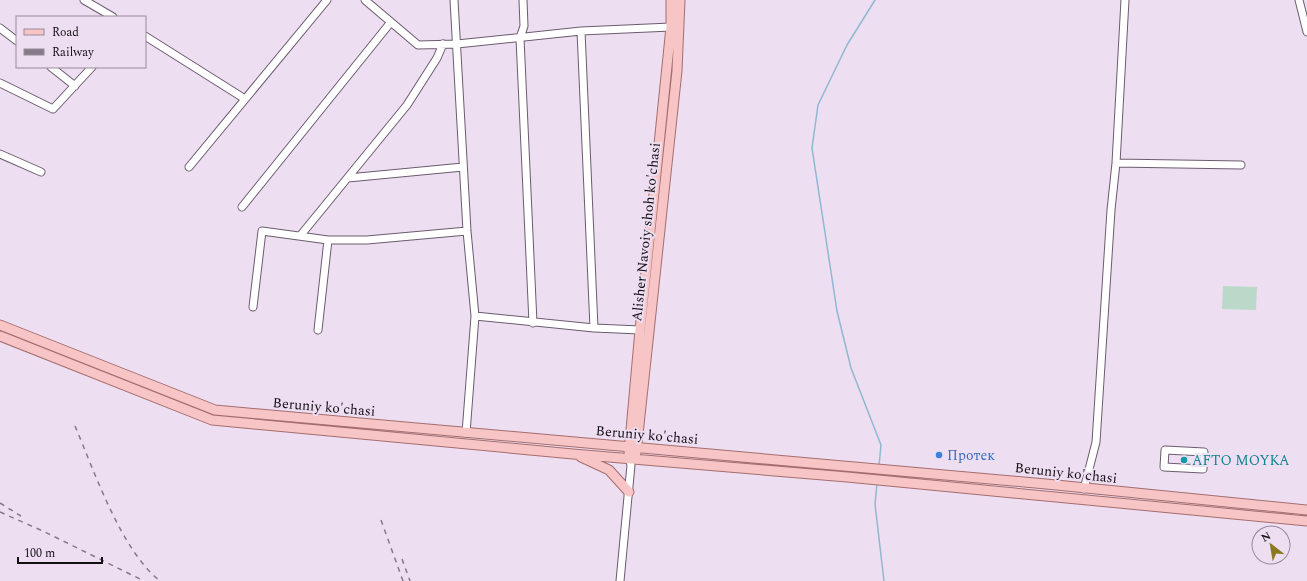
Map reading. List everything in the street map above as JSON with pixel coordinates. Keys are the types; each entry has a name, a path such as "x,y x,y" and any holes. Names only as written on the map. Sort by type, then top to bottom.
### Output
{"main road":[{"name":"Alisher Navoiy shoh ko'chasi","path":"632,460 640,330 671,26 671,0"},
{"name":"Alisher Navoiy shoh ko'chasi","path":"633,448 677,71 680,0"},
{"name":"Beruniy ko'chasi","path":"0,324 215,410 848,466 1307,510"},
{"name":"Beruniy ko'chasi","path":"0,336 212,420 632,460 847,477 1307,521"},
{"path":"45,353 48,343"},
{"path":"573,454 609,470 629,492"},
{"path":"960,488 961,477"},
{"path":"1216,512 1217,502"}],"street":[{"path":"84,0 111,16"},
{"path":"189,167 327,0"},
{"path":"365,0 418,44 457,44 581,31 671,26"},
{"path":"454,0 467,231 475,316 466,433"},
{"path":"523,0 524,26 520,38 533,323"},
{"path":"1084,489 1096,442 1111,210 1116,162 1125,0"},
{"path":"1299,0 1307,32"},
{"path":"242,207 391,22"},
{"path":"0,28 16,40"},
{"path":"581,31 594,328"},
{"path":"146,37 245,99"},
{"path":"300,236 408,105 437,58 443,44"},
{"path":"52,68 75,86"},
{"path":"0,84 54,109 91,68"},
{"path":"0,154 41,172"},
{"path":"1116,162 1241,164"},
{"path":"348,178 463,167"},
{"path":"253,307 262,230 328,240 367,240 467,231"},
{"path":"318,330 328,240"},
{"path":"475,316 533,323 640,330"},
{"path":"1165,450 1204,452 1203,469 1164,467 1165,450"},
{"name":"Alisher Navoiy shoh ko'chasi","path":"620,581 632,460"}],"green space":[{"path":"1223,286 1257,287 1256,310 1222,309"}],"waterway":[{"path":"875,0 847,45 818,105 812,148 837,311 851,368 881,445 879,466"},
{"path":"877,484 875,504 884,581"}],"railway":[{"path":"75,426 100,488 121,531 146,567 160,581"},
{"path":"0,503 21,516"},
{"path":"0,512 45,532 144,581"},
{"path":"381,520 403,581"},
{"path":"402,559 410,581"}],"place":[{"name":"Протек","path":"939,455"},
{"name":"AFTO MOYKA","path":"1184,460"}]}
